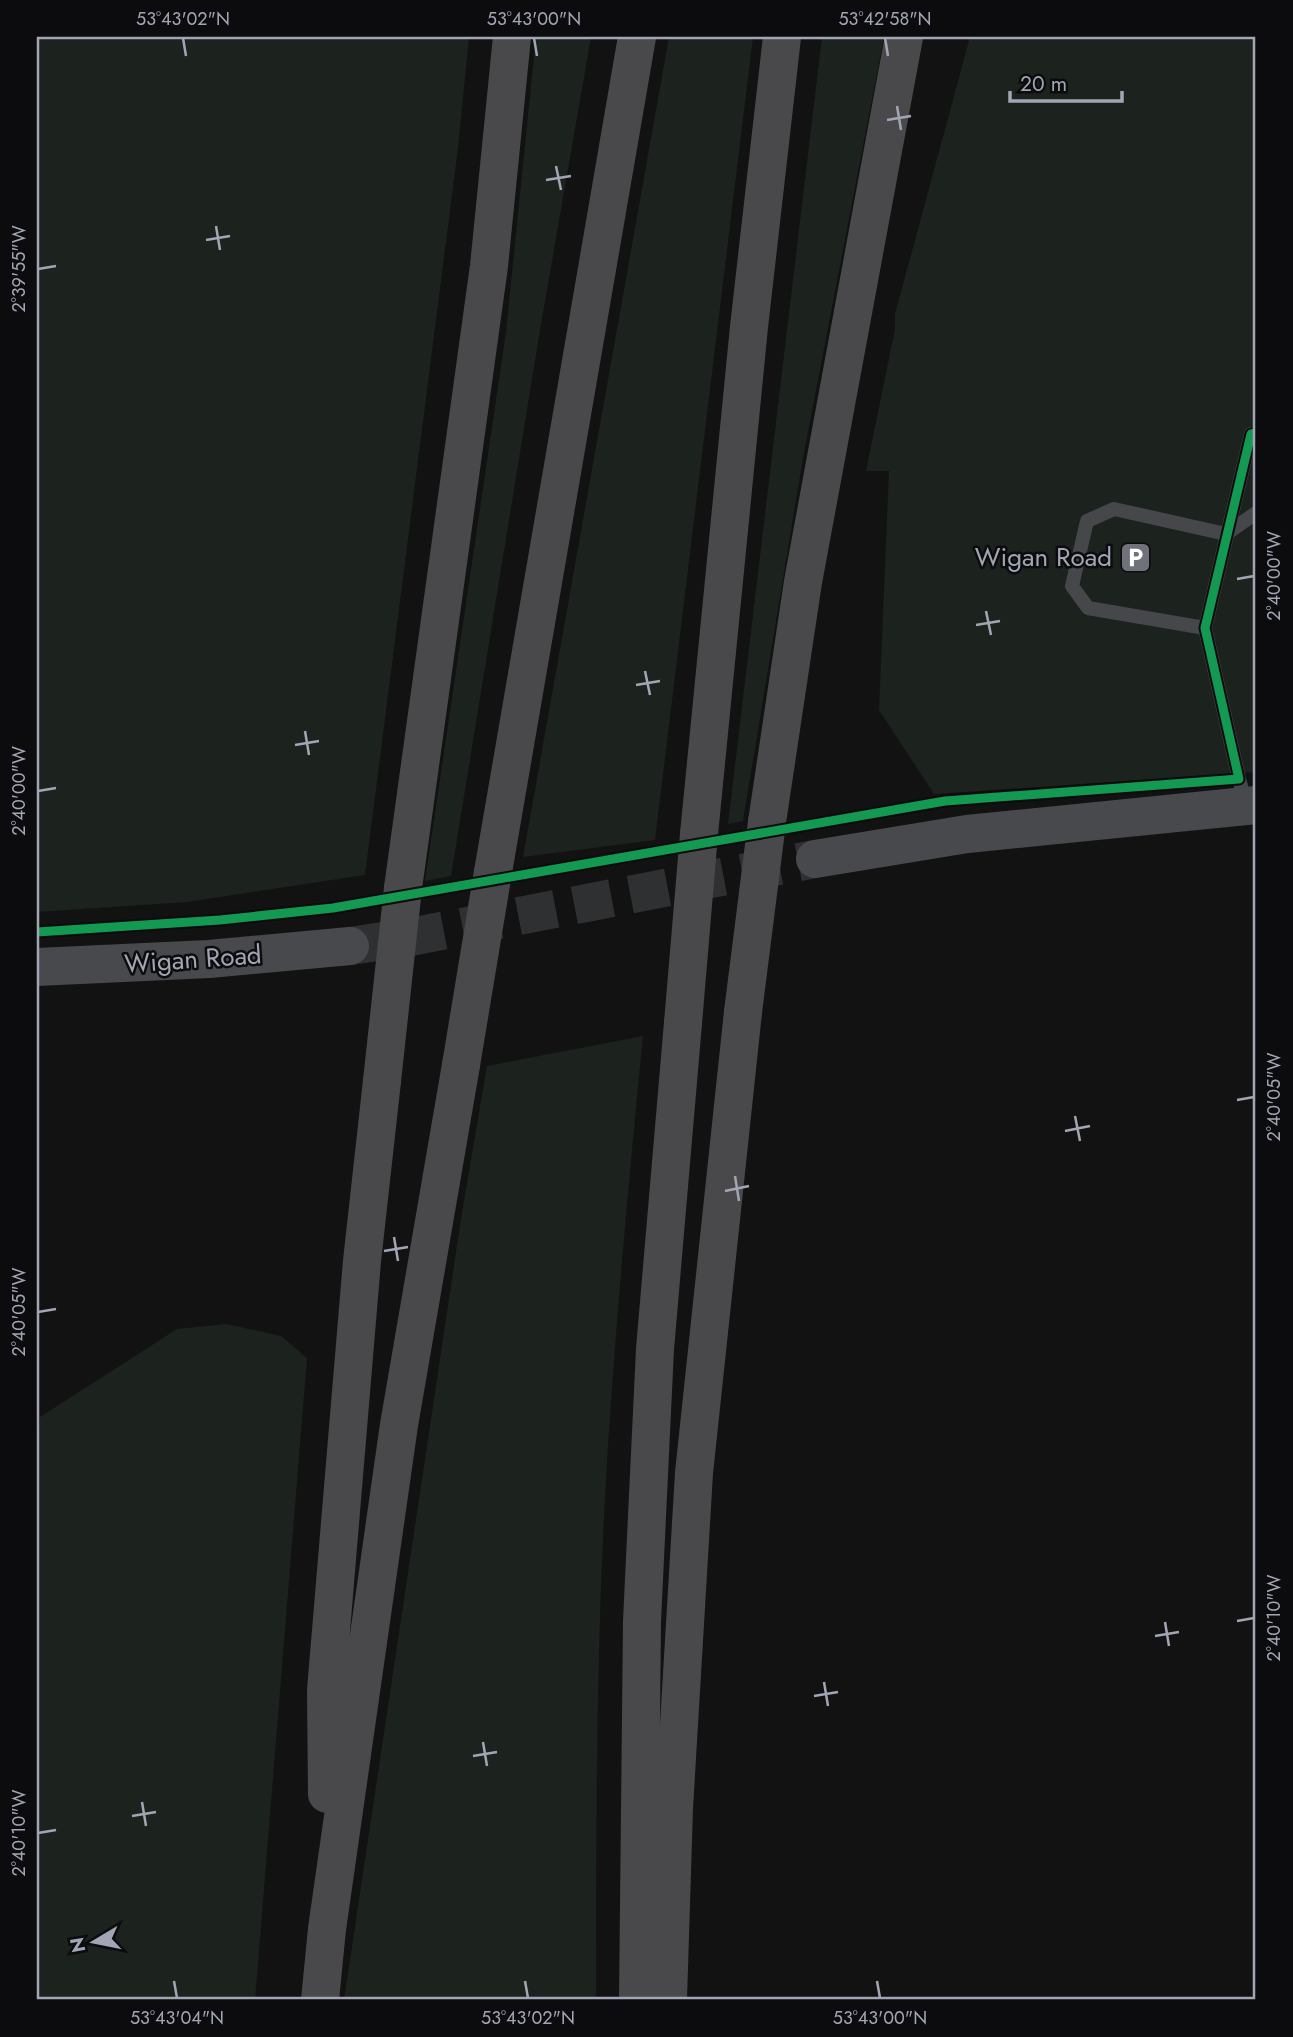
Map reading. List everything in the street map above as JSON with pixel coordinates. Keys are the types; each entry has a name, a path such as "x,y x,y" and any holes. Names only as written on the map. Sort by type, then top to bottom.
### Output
{"highway":[{"path":"327,1929 326,1689 361,1274 403,888 489,266 512,37"},
{"path":"320,2000 327,1929 399,1425 637,37"},
{"path":"638,2000 643,1594 655,1349 699,834 749,327 782,37"},
{"path":"668,2000 674,1808 694,1473 743,1012 767,822 803,582 904,37"},
{"path":"887,133 925,37"}],"main road":[{"path":"815,859 967,834 1252,805"},
{"name":"Wigan Road","path":"37,967 209,959 350,946"}],"lane":[{"path":"1251,434 1205,628 1239,779 1252,805"},
{"path":"1205,628 1088,608 1072,586 1087,521 1114,509 1226,534 1256,513"}],"shaded area":[{"path":"37,37 469,37 458,148 365,875 187,902 37,912"},
{"path":"536,37 591,37 451,876 425,881 506,332"},
{"path":"669,37 753,37 655,840 523,857"},
{"path":"822,37 884,37 803,458 743,821 728,824"},
{"path":"970,37 1256,37 1256,772 934,794 879,710 889,471 866,471 895,329 895,314"},
{"path":"643,1036 619,1302 603,1529 597,1731 596,2000 344,2000 462,1212 487,1066"},
{"path":"226,1324 281,1336 307,1358 255,2000 37,2000 37,1457 40,1417 177,1329"}],"tunnel":[{"path":"350,946 410,937 815,859"}],"cycle path":[{"path":"37,932 220,920 333,908 945,801 1239,779 1205,628 1251,434 1256,433"}],"place":[{"name":"Wigan Road","path":"1135,557"}]}
